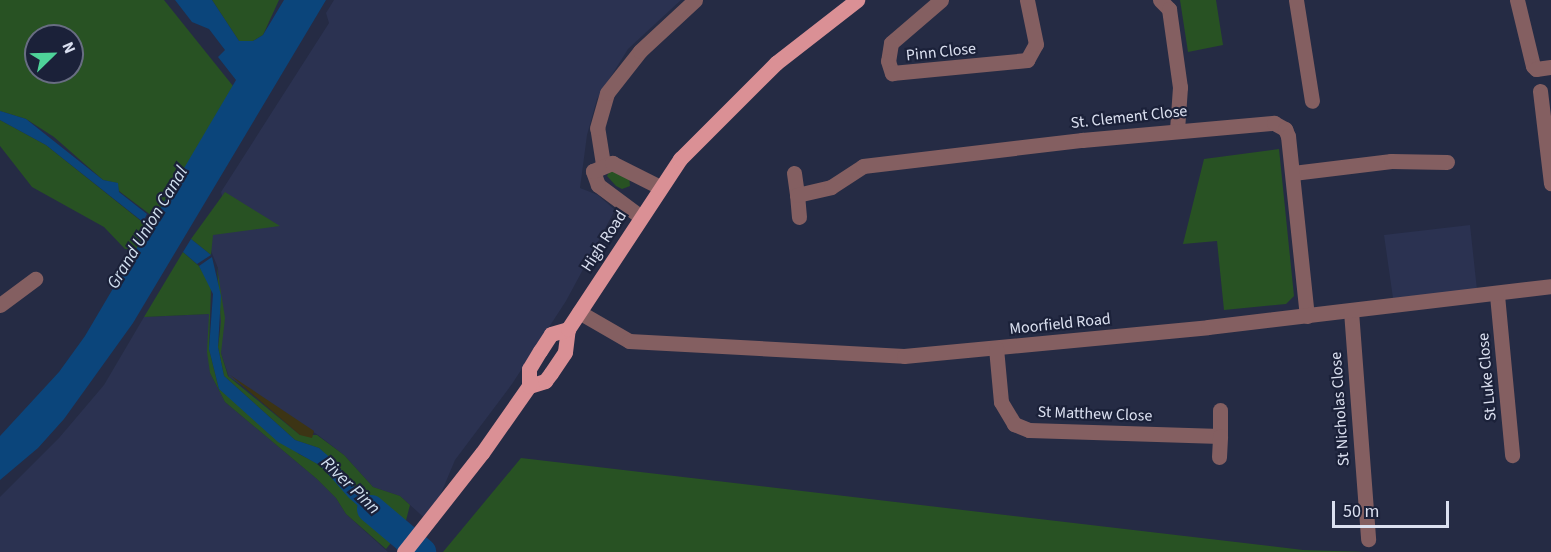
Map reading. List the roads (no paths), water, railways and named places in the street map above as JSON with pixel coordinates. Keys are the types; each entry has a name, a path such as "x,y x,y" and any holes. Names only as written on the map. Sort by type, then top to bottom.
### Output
{"main road":[{"name":"High Road","path":"404,552 530,386 528,369 551,334 568,329 680,159 776,63 857,0"},
{"path":"530,386 545,381 565,352 568,329"}],"street":[{"path":"603,164 597,128 607,93 640,51 695,0"},
{"name":"Pinn Close","path":"941,0 891,44 888,61 892,73 1027,60 1036,44 1028,0"},
{"path":"1160,0 1169,9 1180,87 1178,130"},
{"path":"1296,0 1312,100"},
{"path":"1517,0 1543,68"},
{"path":"1540,91 1551,183"},
{"name":"St. Clement Close","path":"797,195 831,187 863,166 1178,130 1278,125 1287,132 1307,316"},
{"path":"1293,173 1391,161 1446,162"},
{"path":"641,218 595,181 593,171 603,164 621,166 660,187"},
{"path":"794,173 799,217"},
{"path":"0,305 35,279"},
{"name":"Moorfield Road","path":"579,312 630,341 884,356 996,348 1307,316 1497,295 1551,286"},
{"name":"St Luke Close","path":"1497,295 1512,455"},
{"name":"St Nicholas Close","path":"1351,311 1368,540"},
{"name":"St Matthew Close","path":"996,348 1006,414 1029,430 1220,436"},
{"path":"1219,457 1220,410"}],"water":[{"path":"175,0 212,0 239,41 253,41 263,35 284,0 326,0 133,323 64,419 38,448 0,480 0,436 59,372 85,336 236,80 218,57 225,50 209,29 192,22"},
{"path":"0,111 26,119 103,180 118,183 119,192 147,214 143,222 46,145 0,120"},
{"path":"191,239 211,255 197,264 183,252"},
{"path":"212,257 221,296 218,347 224,376 295,440 319,448 334,461 356,489 404,528 395,538 349,498 321,466 278,442 219,389 209,349 213,294 199,266"}],"waterway":[{"name":"River Pinn","path":"371,509 422,552"}],"water label":[{"name":"Grand Union Canal","path":"148,228"}]}
